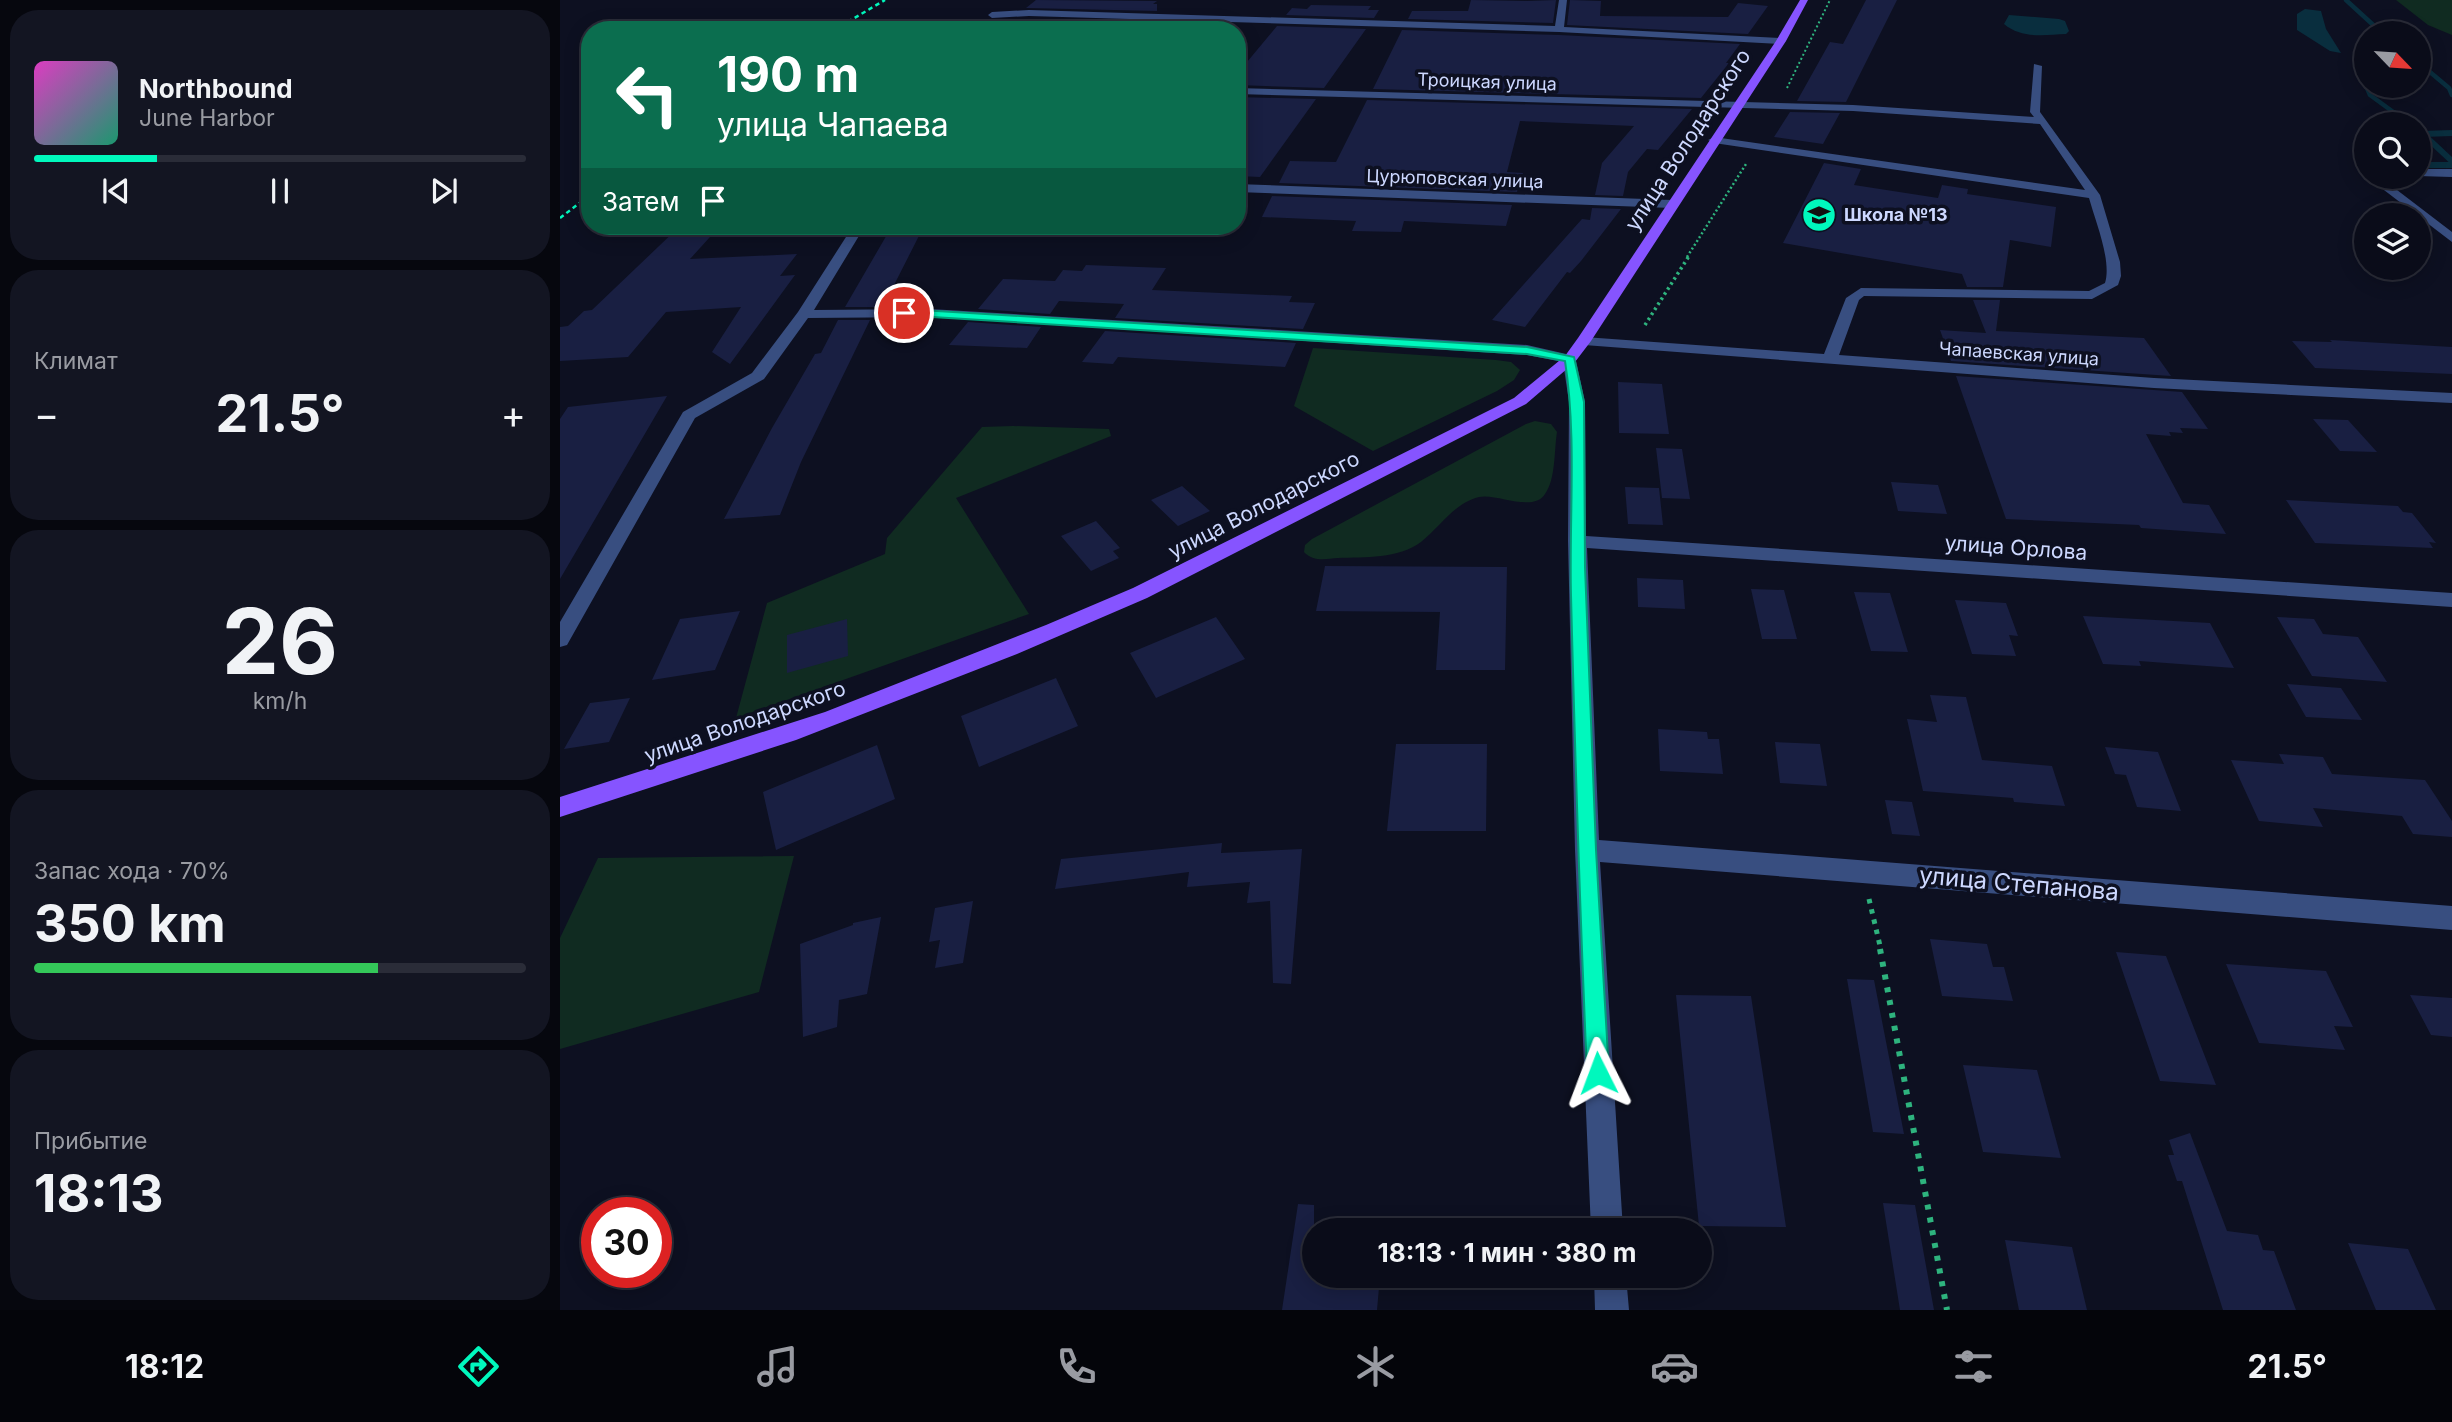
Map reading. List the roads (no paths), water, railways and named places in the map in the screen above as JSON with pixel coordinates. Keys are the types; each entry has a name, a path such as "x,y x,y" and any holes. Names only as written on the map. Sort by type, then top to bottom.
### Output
{"main road":[{"name":"улица Володарского","path":"560,807 788,734 891,696 1140,593 1520,401 1577,350 1781,41 1804,0"}],"street":[{"path":"1559,29 1563,0"},
{"path":"1003,3 989,19 1029,13 1559,29 1781,41"},
{"path":"1144,21 1147,18"},
{"path":"1830,359 1853,298 1861,292 2060,296 2092,295 2111,285 2114,275 2113,262 2094,195 2035,112 2037,66"},
{"name":"Троицкая улица","path":"1246,91 1736,107 1853,108 2040,121"},
{"path":"1714,140 2094,195"},
{"path":"2431,172 2452,173"},
{"name":"Цурюповская улица","path":"1246,188 1672,204"},
{"path":"2389,189 2452,238"},
{"path":"560,640 689,415 758,376 804,314 853,235"},
{"name":"Чапаевская улица","path":"804,314 957,314 1527,350 1577,350 1633,344 2154,383 2452,398"},
{"path":"1577,350 1577,541 1587,850 1606,1218"},
{"name":"улица Орлова","path":"1577,541 2452,600"},
{"name":"улица Степанова","path":"1587,850 2452,918"},
{"path":"1611,1288 1612,1310"}],"water":[{"path":"2305,9 2321,11 2326,29 2341,53 2330,51 2297,30 2297,14"},
{"path":"2009,15 2059,19 2065,21 2069,31 2066,34 2041,35 2018,32 2004,24"}],"waterway":[{"path":"2346,0 2369,21"},
{"path":"2431,73 2449,88 2452,95"},
{"path":"2374,98 2393,112"},
{"path":"2452,133 2423,134 2452,161"},
{"path":"2431,165 2452,165"}],"railway":[{"path":"849,21 885,0"},
{"path":"560,218 581,202"}],"place":[{"name":"Школа №13","path":"1819,215"}]}
